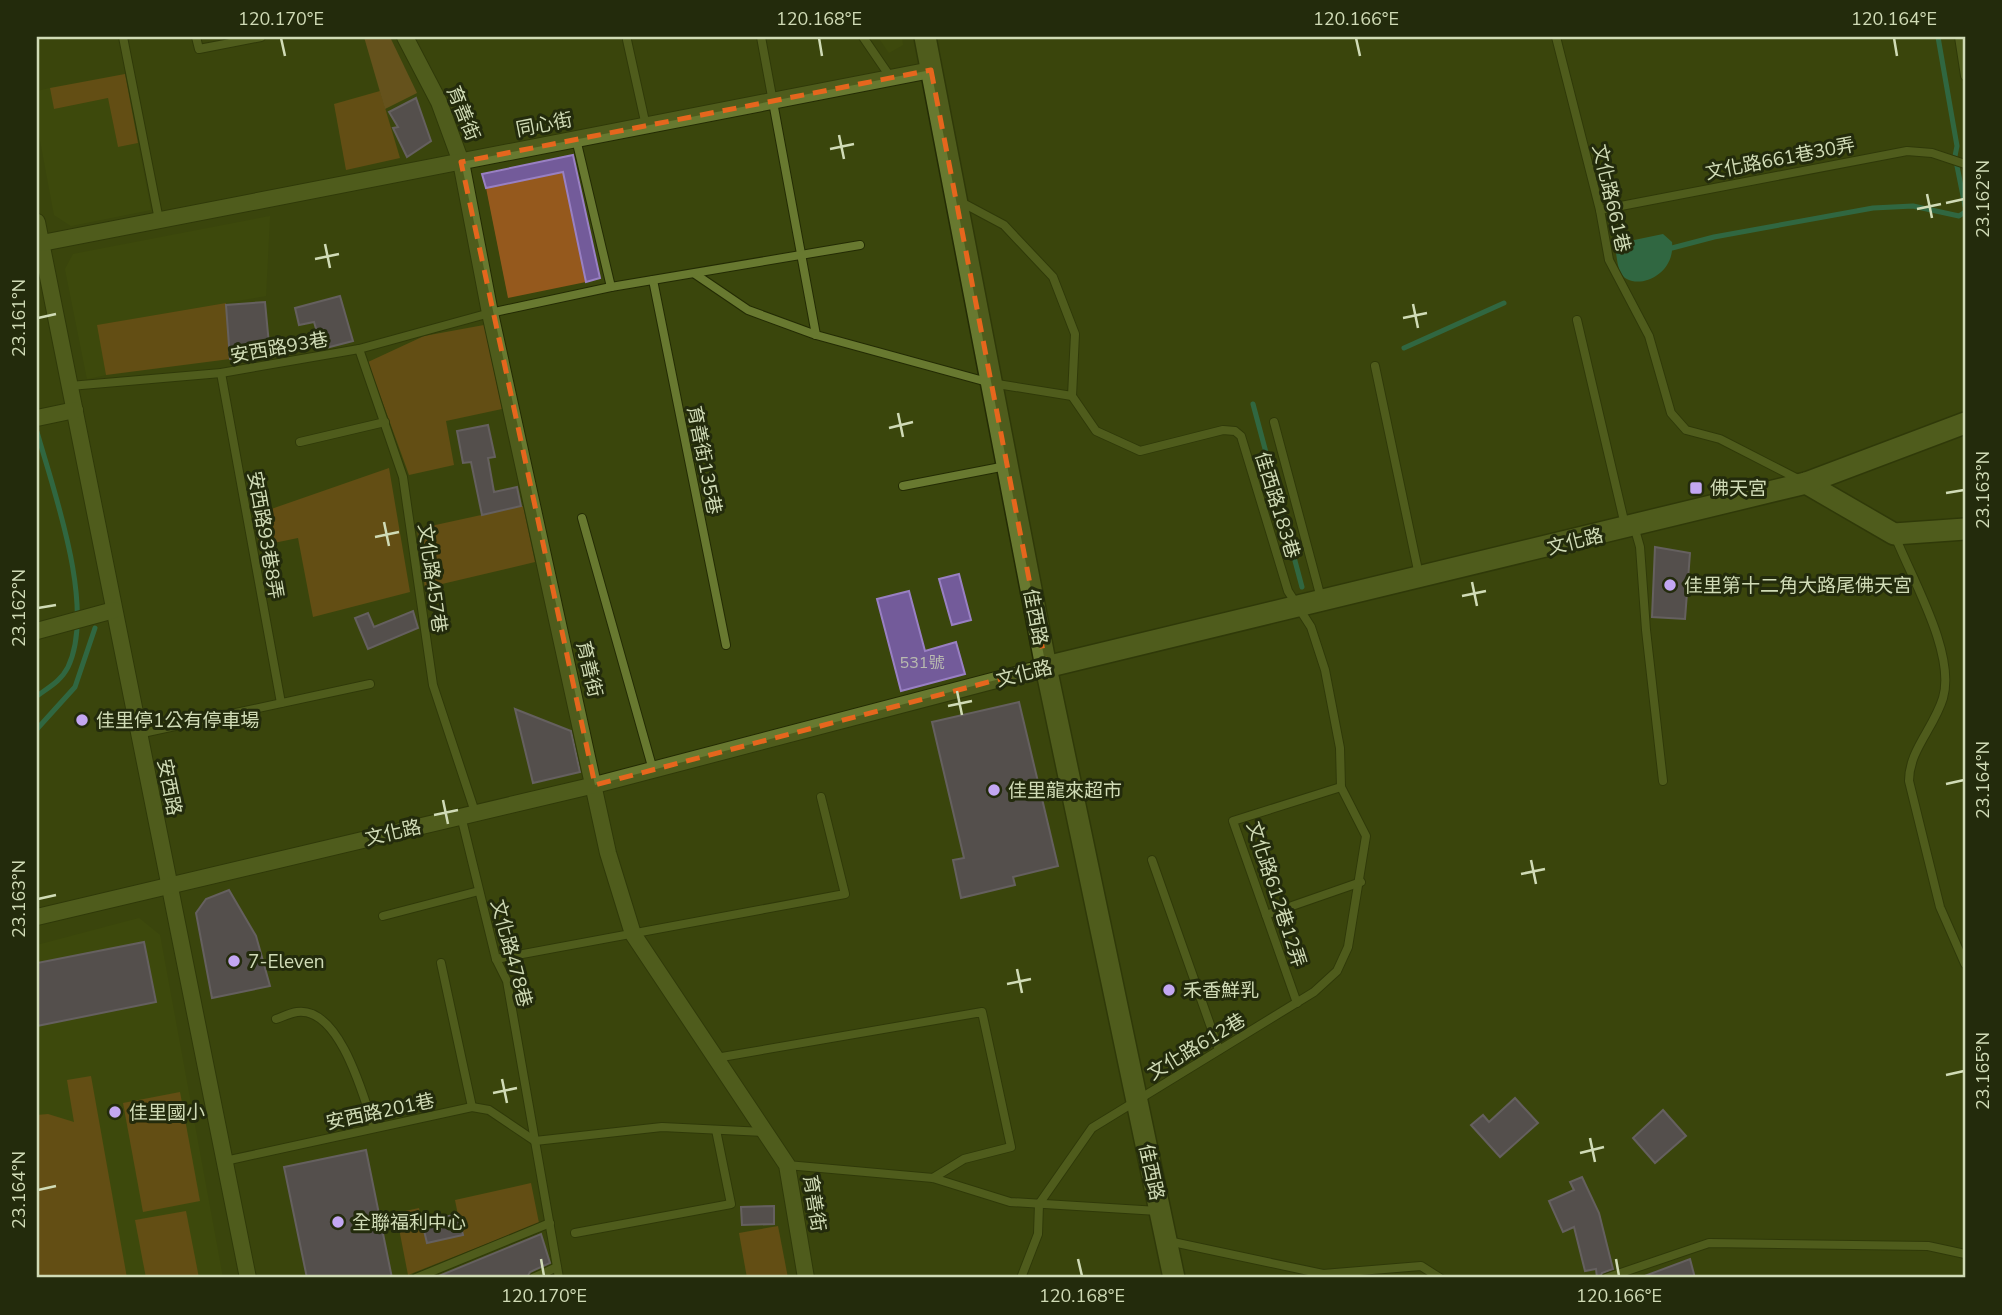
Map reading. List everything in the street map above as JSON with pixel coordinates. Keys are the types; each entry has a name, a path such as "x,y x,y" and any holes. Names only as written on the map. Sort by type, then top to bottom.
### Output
{"street":[{"name":"育善街","path":"405,37 439,102 461,162 490,313 608,853 633,934 787,1165 806,1278"},
{"name":"佳西路","path":"925,37 1046,667 1174,1278"},
{"name":"同心街","path":"42,243 931,70"},
{"name":"安西路","path":"37,222 248,1278"},
{"path":"37,418 75,410"},
{"name":"文化路","path":"37,917 594,785 1046,667 1419,579 1806,483 1965,423"},
{"path":"1806,483 1894,534 1965,530"},
{"path":"37,631 114,610"}],"lane":[{"path":"123,37 159,220"},
{"path":"196,37 200,49 261,37"},
{"path":"761,37 816,335"},
{"path":"863,37 891,78"},
{"name":"文化路661巷","path":"1556,37 1600,209 1609,260 1649,336 1671,413 1686,430 1720,439 1806,483"},
{"path":"1959,37 1965,76"},
{"path":"627,40 646,126"},
{"path":"576,139 611,287"},
{"name":"文化路661巷30弄","path":"1600,209 1907,151 1965,164"},
{"path":"695,274 748,310 816,335 991,383 1072,396 1075,334 1053,277 1003,225 956,200"},
{"path":"490,313 611,287 860,245"},
{"name":"育善街135巷","path":"653,280 726,645"},
{"name":"安西路93巷","path":"70,386 221,373 359,349 490,313"},
{"path":"1577,320 1630,527 1640,547 1646,630 1663,781"},
{"name":"文化路457巷","path":"359,349 403,477 433,685 468,814"},
{"path":"1375,366 1419,579"},
{"name":"安西路93巷8弄","path":"221,373 281,703"},
{"name":"佳西路183巷","path":"1072,396 1096,431 1140,451 1223,430 1235,431 1241,436 1288,591 1300,607"},
{"path":"300,442 385,422"},
{"path":"1273,422 1322,602"},
{"path":"902,486 1007,466"},
{"path":"582,519 653,769"},
{"path":"1894,534 1942,648 1946,672 1943,698 1928,732 1909,762 1909,781 1940,908 1965,964"},
{"name":"文化路612巷","path":"1039,1204 1092,1128 1297,1003 1337,971 1348,947 1361,883 1366,836 1341,787 1340,748 1334,703 1311,627 1300,607"},
{"path":"138,734 370,684"},
{"name":"文化路612巷12弄","path":"1297,1003 1233,821 1341,787"},
{"path":"496,959 845,894 821,797"},
{"name":"文化路478巷","path":"468,814 479,891 496,959 507,981 559,1278"},
{"path":"1152,860 1219,1050"},
{"path":"1266,915 1361,883"},
{"path":"383,916 479,891"},
{"path":"440,963 472,1107 489,1110 535,1141 662,1127 765,1132"},
{"path":"276,1019 298,1011 309,1014 319,1019 334,1035 348,1054 374,1128"},
{"path":"716,1058 982,1012 1011,1147 964,1159 933,1178"},
{"name":"安西路201巷","path":"224,1161 472,1107"},
{"path":"575,1233 731,1204 716,1130"},
{"path":"787,1165 933,1178 1010,1202 1160,1212"},
{"path":"1021,1278 1038,1234 1039,1204"},
{"path":"416,1278 550,1223"},
{"path":"1168,1241 1323,1274 1421,1266 1440,1278"},
{"path":"1606,1278 1709,1243 1928,1246 1965,1254"},
{"path":"533,1278 557,1267"}],"highlighted area":[{"path":"931,70 1046,667 595,785 461,162"}],"shaded area":[{"path":"364,37 390,37 417,93 385,109"},
{"path":"878,37 902,37 903,45 889,53"},
{"path":"125,74 138,143 118,147 108,98 54,109 50,88"},
{"path":"50,88 54,109 108,98 118,147 138,143 151,210 71,226 54,215 37,124 37,91"},
{"path":"380,91 400,158 346,170 334,104"},
{"path":"563,172 586,282 508,298 486,188"},
{"path":"270,216 266,296 98,325 106,375 87,379 65,269 73,254"},
{"path":"226,303 230,359 106,375 97,325"},
{"path":"484,325 502,409 446,421 454,465 409,475 368,362 424,336"},
{"path":"389,468 410,592 313,617 298,538 259,546 254,515"},
{"path":"523,506 535,562 425,588 417,529"},
{"name":"佳里國小","path":"139,918 160,935 223,1278 37,1278 37,945"},
{"path":"91,1076 127,1278 37,1278 37,1115 48,1114 74,1122 67,1080"},
{"path":"180,1092 200,1201 143,1212 123,1103"},
{"path":"531,1183 539,1223 408,1275 396,1213 419,1208 427,1243 462,1235 455,1200"},
{"path":"186,1211 199,1278 146,1278 135,1220"},
{"path":"778,1226 788,1278 747,1278 739,1233"}],"water":[{"path":"1663,234 1672,242 1667,265 1652,278 1633,281 1626,278 1619,269 1615,244"}],"building":[{"path":"416,98 431,141 407,157 393,128 398,127 389,112"},
{"path":"573,155 600,278 586,282 563,172 486,188 482,174"},
{"path":"340,296 353,341 322,349 314,322 299,325 295,308"},
{"path":"265,302 270,355 230,359 226,305"},
{"path":"488,425 495,457 488,458 494,492 517,487 521,506 482,515 471,462 463,463 457,431"},
{"name":"佳里第十二角大路尾佛天宮","path":"1655,547 1690,553 1685,619 1652,617"},
{"path":"959,574 971,620 952,625 939,579"},
{"path":"909,591 925,651 956,642 965,674 901,691 877,599"},
{"path":"413,611 418,628 368,649 355,618 368,613 374,627"},
{"name":"佳里龍來超市","path":"1019,702 1058,866 1013,877 1015,885 961,898 953,860 964,858 932,722"},
{"path":"515,709 571,731 580,772 533,783"},
{"name":"7-Eleven","path":"229,890 256,936 270,986 212,998 196,913 206,899"},
{"path":"144,942 156,1002 37,1026 37,963"},
{"path":"1515,1098 1538,1123 1500,1157 1471,1125 1483,1115 1489,1122"},
{"path":"1663,1110 1686,1136 1655,1163 1633,1138"},
{"name":"全聯福利中心","path":"366,1150 392,1278 307,1278 284,1167"},
{"path":"1582,1177 1599,1213 1613,1269 1602,1273 1600,1278 1597,1278 1596,1269 1585,1271 1574,1227 1563,1232 1549,1201 1574,1190 1570,1182"},
{"path":"774,1206 774,1224 742,1225 741,1207"},
{"path":"458,1214 463,1235 427,1243 422,1222"},
{"path":"541,1234 550,1263 530,1272 527,1278 434,1278"},
{"path":"1690,1259 1695,1278 1642,1278 1642,1277"}],"waterway":[{"path":"1938,37 1965,206"},
{"path":"1672,248 1714,237 1873,208 1913,206 1959,216 1965,212"},
{"path":"1404,348 1504,303"},
{"path":"1253,404 1302,587"},
{"path":"37,432 62,517 75,583 77,614 75,642 68,667 58,680 37,696"},
{"path":"37,729 75,687 95,628"}],"place":[{"name":"佛天宮","path":"1696,488"},
{"name":"佳里第十二角大路尾佛天宮","path":"1670,585"},
{"name":"佳里停1公有停車場","path":"82,720"},
{"name":"佳里龍來超市","path":"994,790"},
{"name":"7-Eleven","path":"234,961"},
{"name":"禾香鮮乳","path":"1169,990"},
{"name":"佳里國小","path":"115,1112"},
{"name":"全聯福利中心","path":"338,1222"}]}
